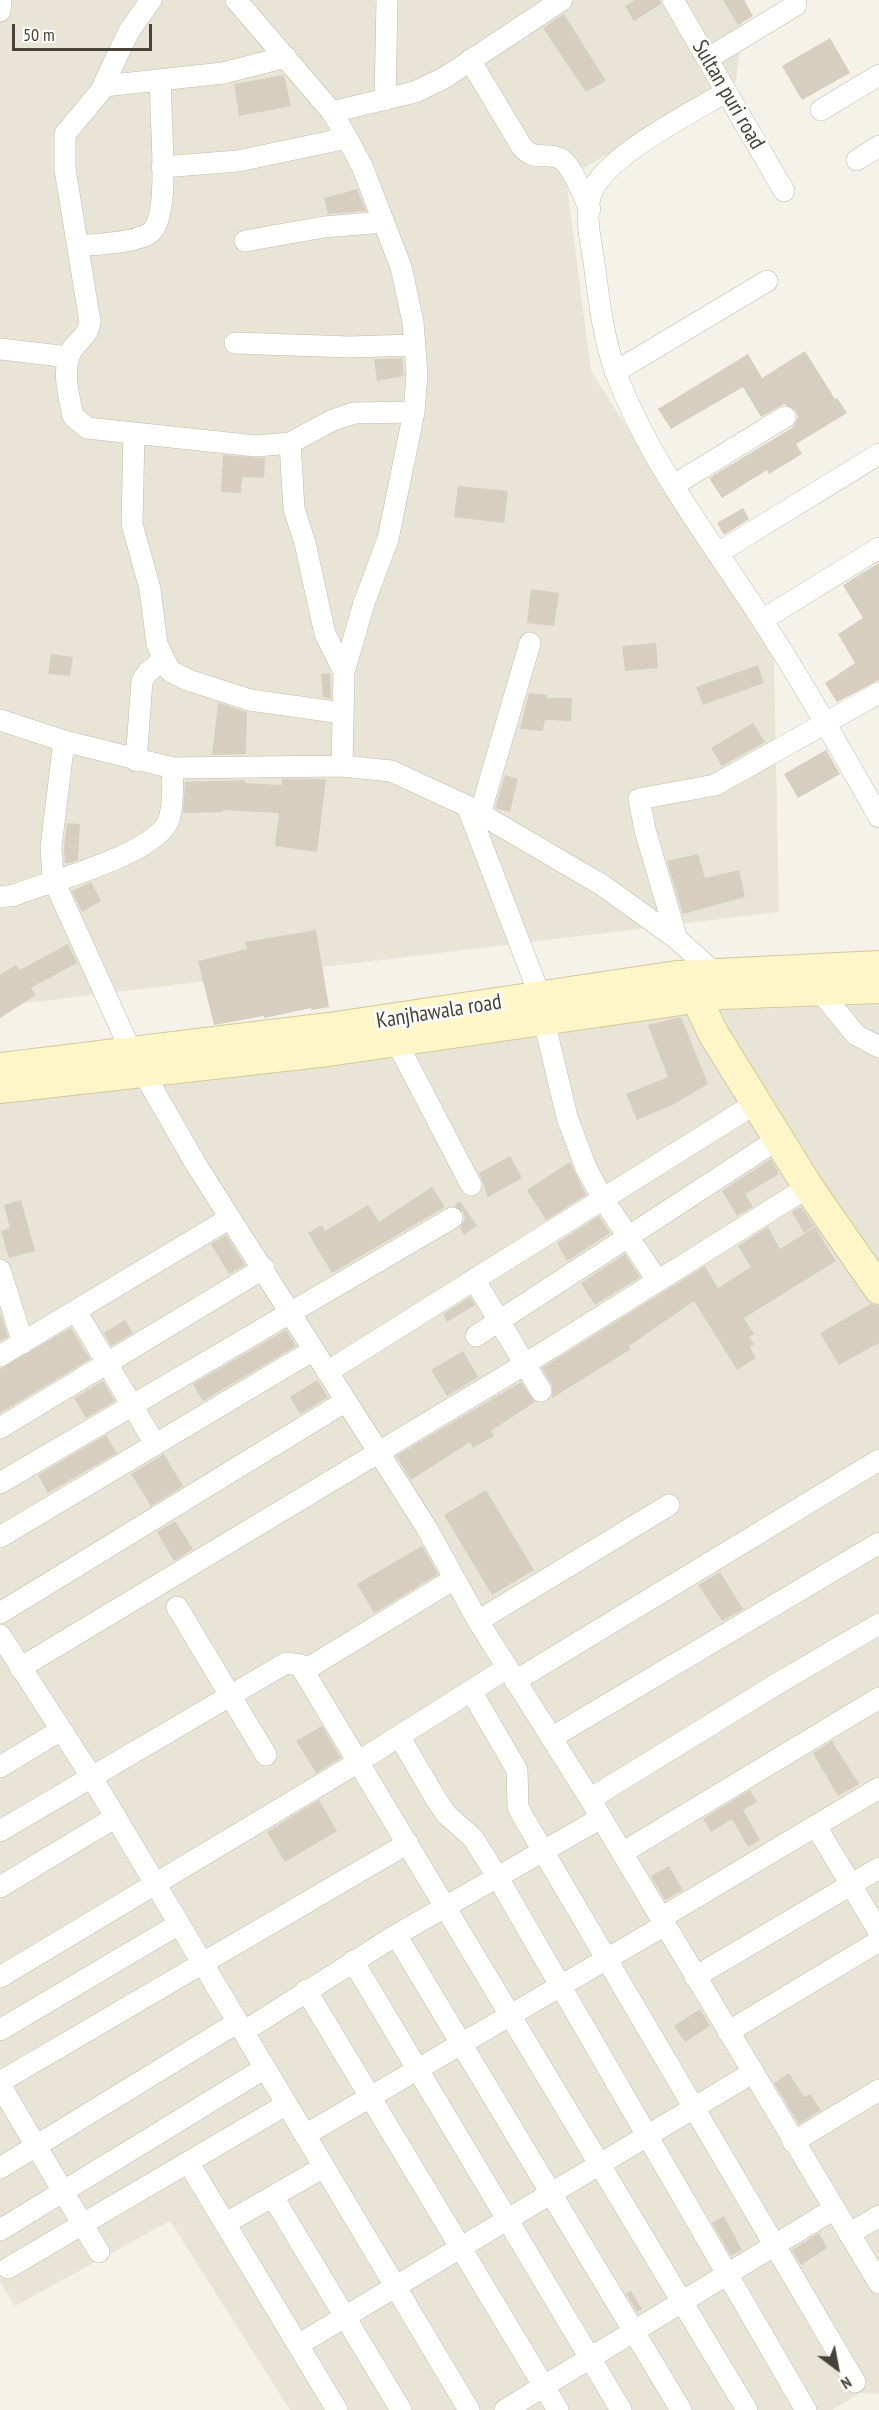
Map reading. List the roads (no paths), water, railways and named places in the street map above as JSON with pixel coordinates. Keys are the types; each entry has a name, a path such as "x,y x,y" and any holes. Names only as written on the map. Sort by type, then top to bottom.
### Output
{"main road":[{"name":"Kanjhawala road","path":"0,1068 137,1062 396,1041 677,976 879,966"},
{"name":"Kanjhawala road","path":"0,1088 329,1028 541,1007 879,988"},
{"path":"696,997 704,1017 808,1187 879,1289"}],"street":[{"path":"0,11 1,0"},
{"path":"151,0 129,32 104,86 65,134 65,169 90,322 89,331 69,357 67,377 70,405 78,422 87,428 256,446 290,443 333,420 354,412 414,412"},
{"path":"237,0 332,112 362,166 409,295 417,374 414,412 388,539 364,603 344,672 342,766"},
{"path":"385,100 387,0"},
{"path":"332,112 415,92 444,78 562,0"},
{"name":"Sultan puri road","path":"673,0 784,190"},
{"path":"708,59 796,5"},
{"path":"104,86 223,73 286,57"},
{"path":"470,60 527,154 535,157 562,159 568,165 590,209"},
{"path":"821,110 879,75"},
{"path":"78,246 140,238 152,232 162,210 165,193 159,116 161,80"},
{"path":"726,92 643,142 606,169 591,195 589,223 599,301 615,372 634,417 674,485 762,620 826,724 879,817"},
{"path":"162,167 238,161 347,138"},
{"path":"857,160 879,146"},
{"path":"245,241 324,227 384,222"},
{"path":"615,372 767,281"},
{"path":"235,343 349,347 415,345"},
{"path":"0,349 69,357"},
{"path":"674,485 785,417"},
{"path":"134,434 132,524 150,589 157,644 162,660 170,671 225,694 282,706 342,713"},
{"path":"290,443 294,509 305,543 325,634 344,672"},
{"path":"718,553 879,454"},
{"path":"762,620 879,548"},
{"path":"530,643 474,810 541,1007 574,1136 586,1168 603,1199 657,1280"},
{"path":"136,760 142,681 148,672 162,660"},
{"path":"677,939 645,830 639,799 714,785 776,748 826,724 879,693"},
{"path":"0,720 64,741 173,768 342,766 391,771 474,810 602,885 677,939 716,974"},
{"path":"64,741 51,847 53,879 137,1062 230,1218 264,1268 312,1351 380,1451 478,1621 590,1799 793,2142 878,2280"},
{"path":"0,897 15,895 144,847 162,833 170,818 173,768"},
{"path":"820,990 856,1035 879,1047"},
{"path":"396,1041 471,1185"},
{"path":"327,1372 756,1103"},
{"path":"476,1336 778,1139"},
{"path":"20,1668 525,1364 808,1187"},
{"path":"0,1356 230,1218"},
{"path":"0,1483 452,1218"},
{"path":"0,1428 264,1268"},
{"path":"0,1270 23,1343"},
{"path":"474,1280 541,1391"},
{"path":"76,1311 155,1444"},
{"path":"0,1537 312,1351"},
{"path":"0,1613 346,1401"},
{"path":"0,1977 471,1691 511,1674 879,1460"},
{"path":"478,1621 669,1505"},
{"path":"551,1738 879,1543"},
{"path":"304,1670 454,1579"},
{"path":"177,1607 266,1755"},
{"path":"590,1799 879,1624"},
{"path":"0,1635 92,1776 469,2410"},
{"path":"0,1831 286,1663 293,1662 304,1670 747,2410"},
{"path":"471,1691 517,1770 518,1807 855,2382"},
{"path":"622,1853 879,1698"},
{"path":"0,1767 61,1730"},
{"path":"399,1736 447,1815 472,1838 498,1878 806,2410"},
{"path":"305,2135 607,1959 879,1788"},
{"path":"0,1887 116,1817"},
{"path":"0,2168 396,1935 601,1818"},
{"path":"816,1826 879,1932"},
{"path":"99,2252 0,2083 202,1962 408,1843"},
{"path":"695,1977 879,1868"},
{"path":"0,2030 179,1924"},
{"path":"396,1935 681,2410"},
{"path":"728,2032 879,1941"},
{"path":"353,1961 621,2410"},
{"path":"306,1990 558,2410"},
{"path":"0,2230 265,2067"},
{"path":"298,2345 601,2166 752,2073"},
{"path":"793,2142 879,2090"},
{"path":"8,2268 287,2104"},
{"path":"188,2162 337,2410"},
{"path":"226,2223 324,2167"},
{"path":"273,2197 401,2410"},
{"path":"505,2410 834,2209"},
{"path":"849,2234 879,2216"}]}
